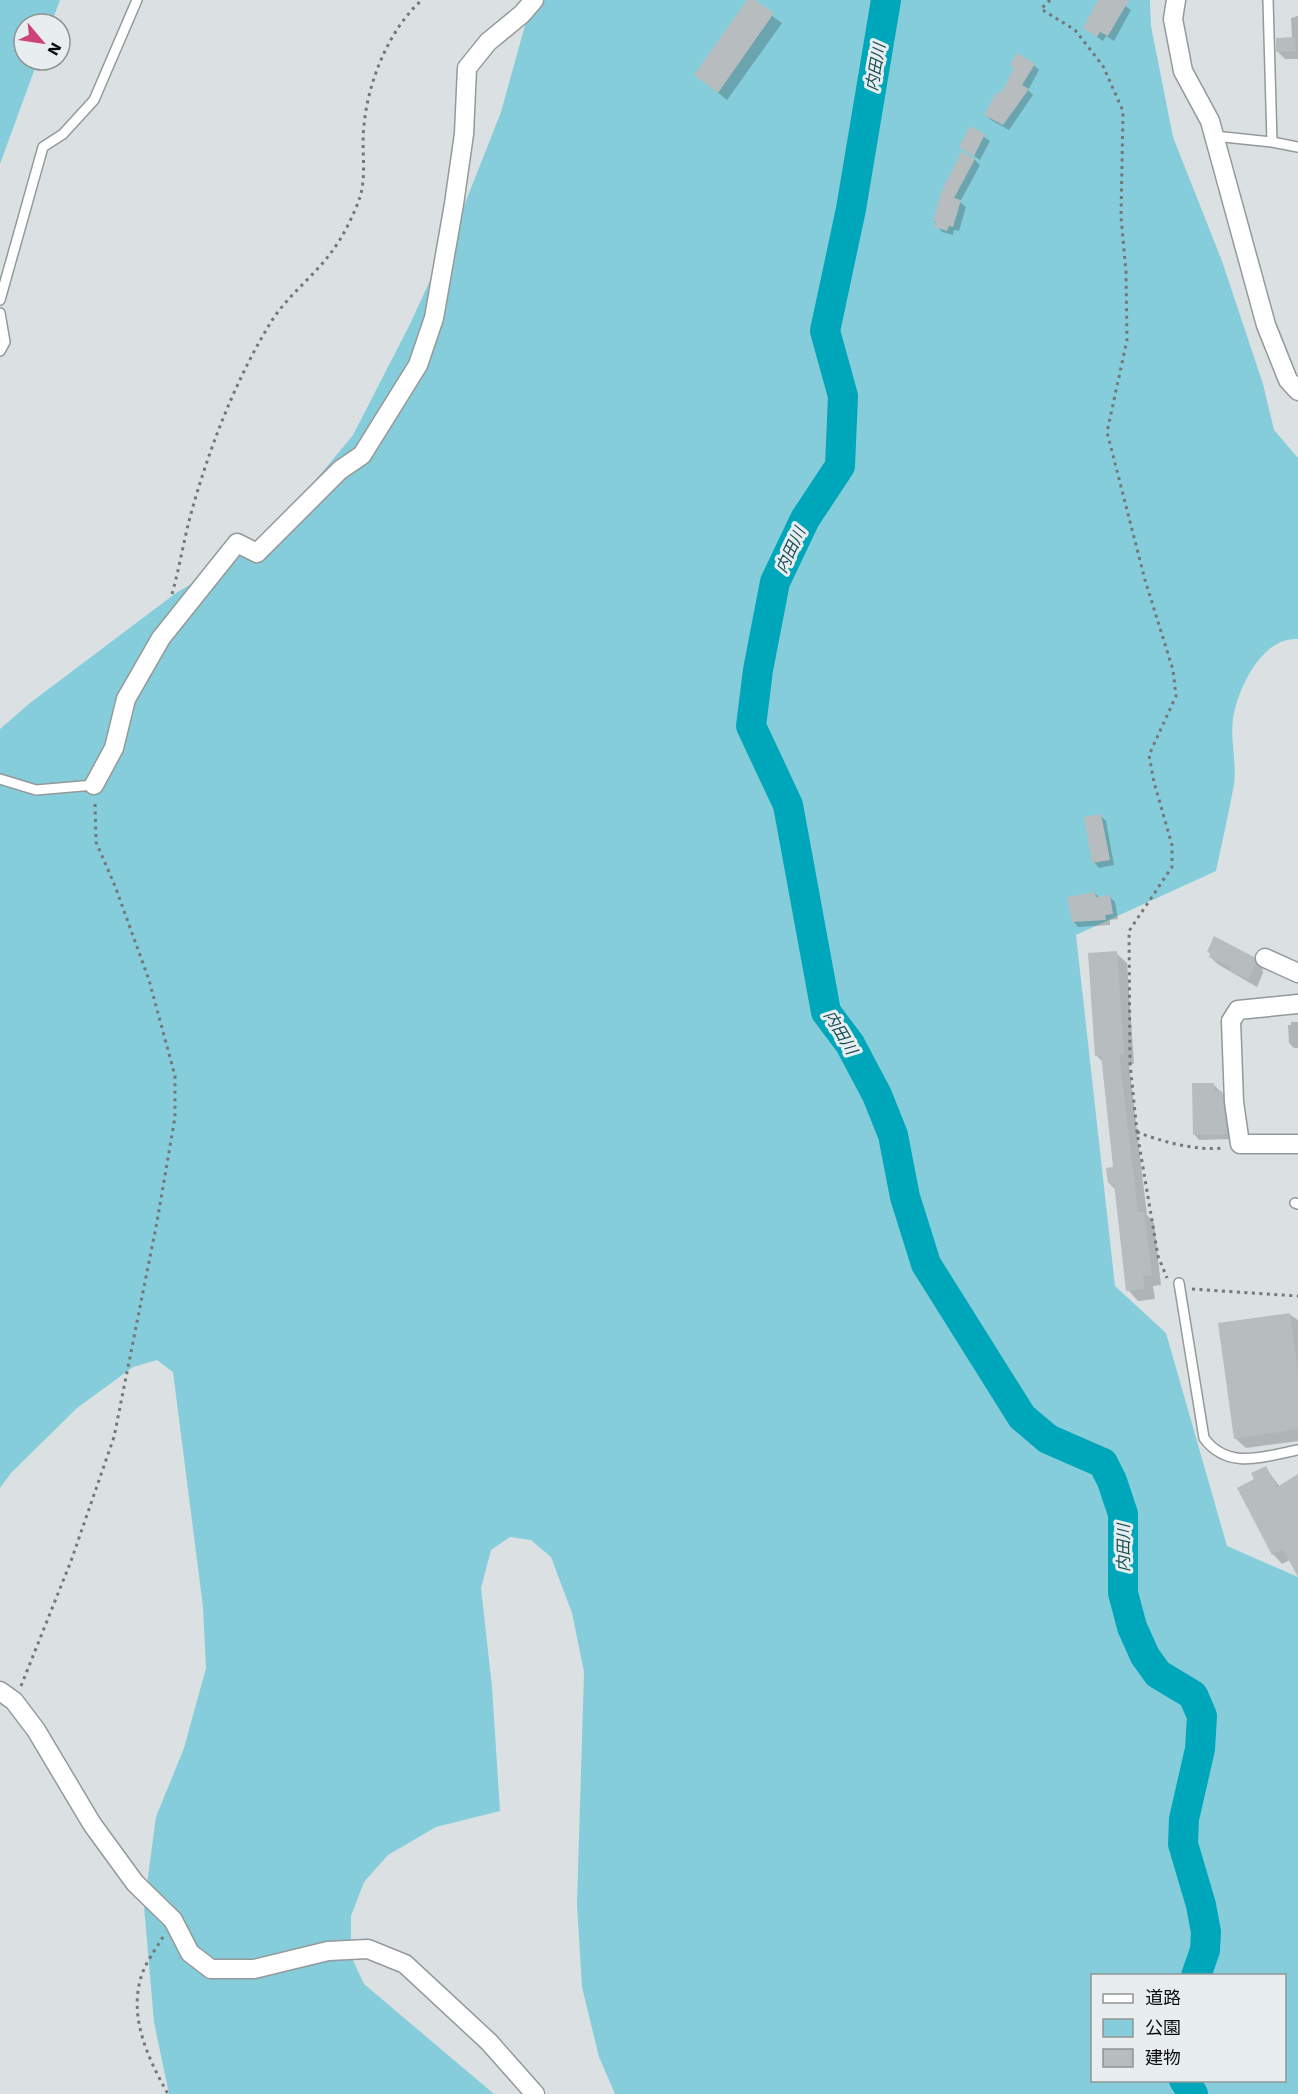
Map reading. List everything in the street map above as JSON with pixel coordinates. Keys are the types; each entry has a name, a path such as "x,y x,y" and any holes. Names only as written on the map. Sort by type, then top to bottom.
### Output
{"street":[{"path":"94,785 114,748 126,699 161,638 237,543 257,553 340,471 362,455 402,394 418,365 434,318 464,134 467,68 488,42 522,14 534,0"},
{"path":"1176,0 1173,19 1183,71 1210,121 1266,325 1287,381 1298,391"},
{"path":"1265,958 1298,973"},
{"path":"1298,1004 1238,1010 1232,1021 1234,1102 1240,1144 1298,1144"},
{"path":"7,1696 36,1730 92,1824 135,1883 173,1920 190,1953 211,1969 254,1969 328,1951 368,1949 405,1964 489,2042 535,2094"}],"lane":[{"path":"0,300 43,147 63,134 94,100 137,0"},
{"path":"1268,0 1272,142"},
{"path":"1214,136 1298,147"},
{"path":"0,313 5,342 0,351"},
{"path":"0,779 36,790 94,785"},
{"path":"1179,1283 1201,1421 1208,1443 1229,1458 1241,1461 1298,1450"}],"path":[{"path":"170,604 191,511 218,434 271,321 299,285 330,254 360,198 364,176 364,125 376,73 399,26 422,0"},
{"path":"1050,0 1041,9 1075,30 1103,66 1123,111 1121,217 1126,273 1127,340 1107,432 1145,580 1173,670 1176,696 1149,755 1154,782 1172,845 1172,867 1129,931 1130,1063 1137,1132 1158,1256 1166,1278 1198,1292 1298,1296"},
{"path":"7,1696 71,1561 114,1437 158,1222 175,1117 175,1076 149,980 115,886 96,842 94,785"},
{"path":"1137,1132 1158,1140 1195,1147 1220,1148 1240,1144"},
{"path":"168,2094 151,2065 140,2033 138,1996 144,1970 173,1920"}],"green space":[{"path":"0,0 60,0 56,12 12,12 12,72 34,72 0,164"},
{"path":"532,0 1150,0 1151,26 1173,137 1222,261 1263,384 1274,430 1298,458 1298,639 1285,640 1273,646 1263,655 1246,680 1235,707 1232,727 1234,784 1216,871 1076,935 1115,1286 1166,1333 1227,1546 1298,1577 1298,2094 615,2094 599,2057 582,1987 577,1904 584,1672 572,1613 551,1557 531,1540 510,1537 491,1550 481,1588 492,1687 500,1811 436,1827 388,1855 364,1882 351,1916 351,1956 364,1984 494,2094 169,2094 154,2022 144,1906 156,1817 184,1748 206,1668 203,1607 173,1372 157,1360 133,1367 77,1408 11,1473 0,1488 0,729 30,703 176,593 251,548 296,504 353,435 409,326 460,216 501,112"}],"building":[{"path":"747,0 755,0 774,13 718,93 694,75"},
{"path":"1098,0 1129,0 1108,36 1100,32 1097,37 1083,28"},
{"path":"1295,37 1296,51 1276,52 1276,38"},
{"path":"1017,53 1035,64 1022,85 1029,89 1003,125 984,115 996,93 1003,90 1014,68 1010,65"},
{"path":"970,126 985,134 974,156 959,147"},
{"path":"962,151 975,159 954,198 961,200 953,227 949,226 947,231 934,227 936,222 933,221 942,190"},
{"path":"1101,814 1110,860 1092,863 1084,817"},
{"path":"1095,892 1096,897 1110,895 1113,914 1105,915 1106,920 1072,922 1067,897"},
{"path":"1214,936 1254,957 1256,964 1248,979 1229,971 1231,967 1209,957 1210,953 1207,952"},
{"path":"1117,951 1124,1054 1119,1054 1138,1212 1144,1211 1152,1275 1143,1276 1145,1289 1126,1291 1114,1183 1108,1183 1106,1168 1113,1167 1101,1055 1095,1056 1088,953"},
{"path":"1192,1083 1214,1083 1214,1091 1222,1091 1227,1134 1193,1135"},
{"path":"1290,1313 1298,1372 1298,1429 1234,1439 1218,1323"},
{"path":"1266,1466 1277,1487 1298,1474 1298,1577 1283,1549 1272,1555 1237,1488 1254,1479 1251,1473"}],"waterway":[{"name":"内田川","path":"886,0 851,209 825,331 843,396 840,466 805,519 775,582 758,670 751,726 788,805 826,1012 850,1044 877,1095 893,1135 905,1197 926,1264 1022,1417 1048,1439 1103,1463 1112,1481 1123,1514 1123,1593 1132,1627 1145,1656 1158,1674 1193,1695 1202,1716 1200,1749 1184,1819 1183,1844 1201,1905 1206,1932 1205,1950 1197,1974"},
{"name":"内田川","path":"1185,2082 1193,2094"}]}
